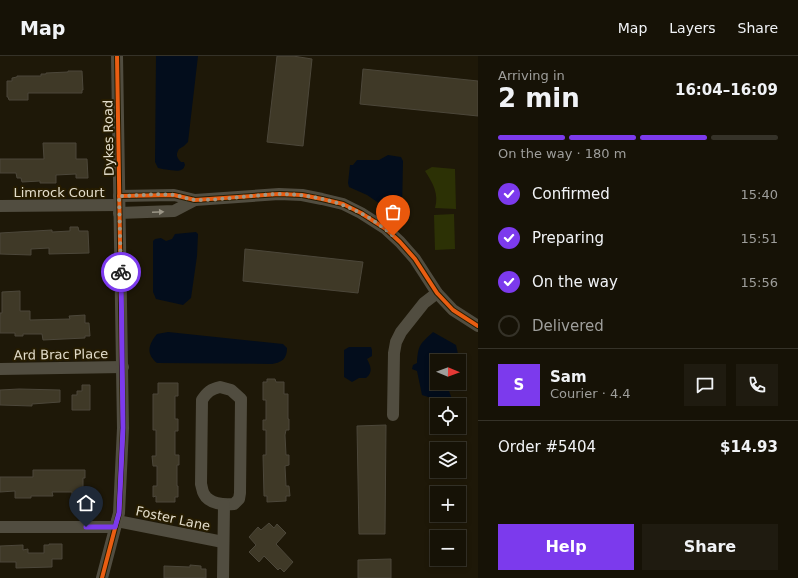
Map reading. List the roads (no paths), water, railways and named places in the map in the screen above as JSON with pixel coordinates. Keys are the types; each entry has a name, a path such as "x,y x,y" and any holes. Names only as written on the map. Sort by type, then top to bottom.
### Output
{"street":[{"name":"Dykes Road","path":"102,578 119,513 123,428 117,56"},
{"path":"119,205 174,195 195,200 302,195 322,198 343,204 361,213 386,229 400,242 414,259 437,293 453,310 478,326"},
{"path":"119,205 174,211 195,200"},
{"name":"Limrock Court","path":"0,206 119,205"},
{"path":"393,416 394,353 396,342 401,332 424,303 437,293"},
{"name":"Ard Brac Place","path":"0,369 123,367"},
{"path":"220,387 231,390 241,399 239,499 234,504 224,505 211,500 204,494 201,484 202,400 212,389 220,387"},
{"path":"223,578 224,505"},
{"name":"Foster Lane","path":"0,528 116,524 223,542"}],"water":[{"path":"156,56 198,56 188,142 179,149 177,154 178,159 181,162 184,162 185,165 183,169 179,171 158,168 155,162"},
{"path":"388,155 401,157 403,161 402,211 395,204 391,204 386,208 367,195 349,187 348,183 350,165 353,165 357,160 379,160"},
{"path":"196,232 198,234 197,256 191,298 183,305 156,299 153,292 153,241 161,238 166,241 172,239 175,234"},
{"path":"168,332 283,344 287,348 287,352 283,359 272,364 157,363 151,356 150,345 157,334"},
{"path":"433,332 456,345 458,354 430,354 430,390 449,390 452,398 431,398 422,395 417,371 412,369 413,365 417,363 420,345"},
{"path":"349,347 371,347 372,356 367,359 371,371 366,378 359,378 352,382 344,377 344,350"}]}
